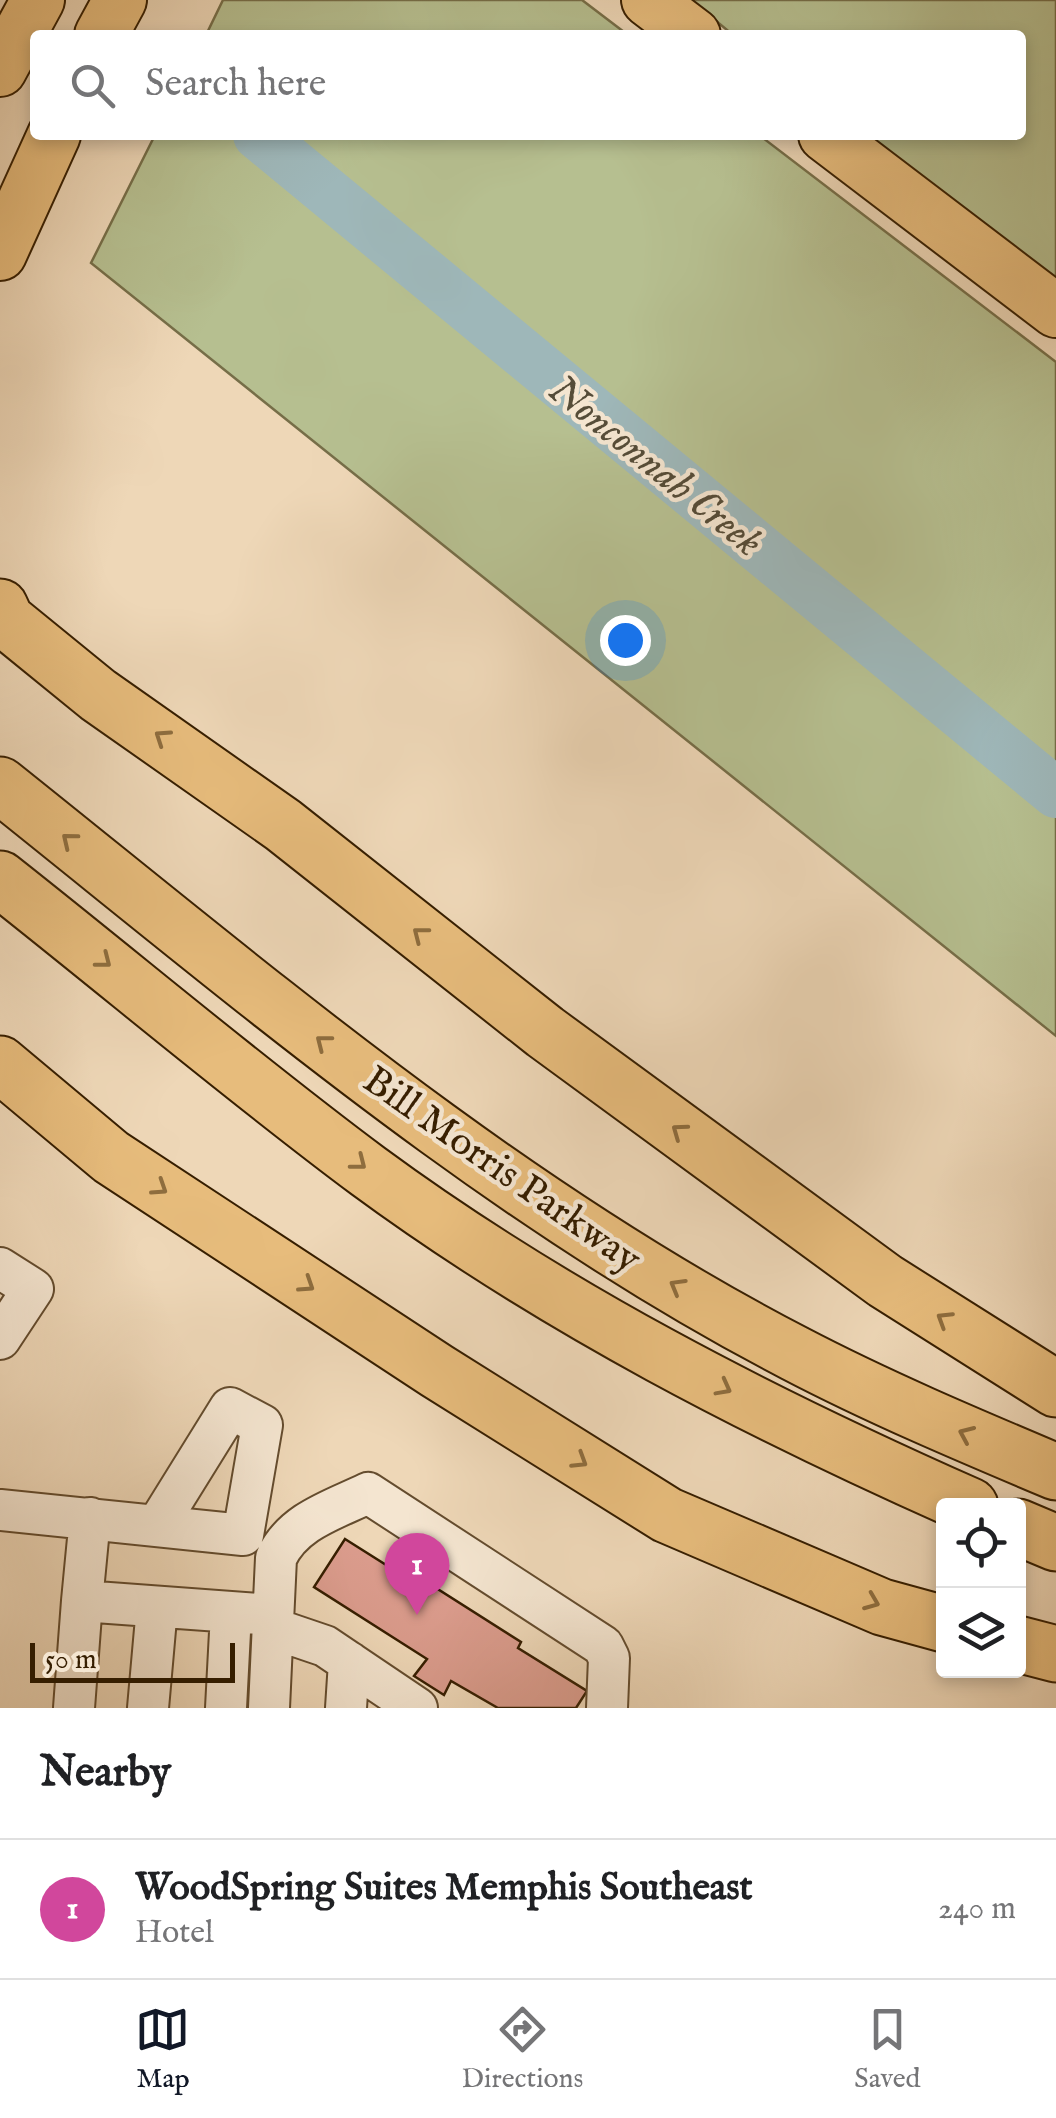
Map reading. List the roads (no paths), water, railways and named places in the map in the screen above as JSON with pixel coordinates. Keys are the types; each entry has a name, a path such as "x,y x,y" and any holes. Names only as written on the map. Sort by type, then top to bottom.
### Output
{"highway":[{"path":"0,607 6,620 98,695 268,814 545,1032 885,1281 1056,1390"},
{"path":"0,668 31,671 98,695"},
{"name":"Bill Morris Parkway","path":"0,785 324,1044 487,1163 648,1269 793,1353 1056,1472"},
{"name":"Bill Morris Parkway","path":"0,879 370,1172 591,1318 815,1437 952,1498"},
{"path":"0,1064 112,1157 437,1371 667,1514 882,1607 936,1622"},
{"path":"0,1111 26,1115 112,1157"},
{"path":"1026,1530 1056,1543"},
{"path":"1026,1646 1056,1654"}],"main road":[{"path":"0,70 38,0"},
{"path":"105,30 120,0"},
{"path":"648,0 687,30"},
{"path":"0,254 52,140"},
{"path":"832,140 1056,311"}],"lane":[{"path":"0,1268 32,1289 0,1339"},
{"path":"158,1524 230,1408 262,1426 243,1535"},
{"path":"269,1708 276,1558 302,1524 368,1493 603,1646 610,1658 607,1708"},
{"path":"0,1510 288,1539"},
{"path":"74,1708 90,1518"},
{"path":"82,1601 231,1613 273,1621 324,1646 417,1708"},
{"path":"148,1708 157,1607"},
{"path":"226,1708 231,1613"},
{"path":"346,1708 349,1662"}],"waterway":[{"name":"Nonconnah Creek","path":"264,140 1056,793"}],"place":[{"name":"WoodSpring Suites Memphis Southeast","path":"417,1615"}]}
